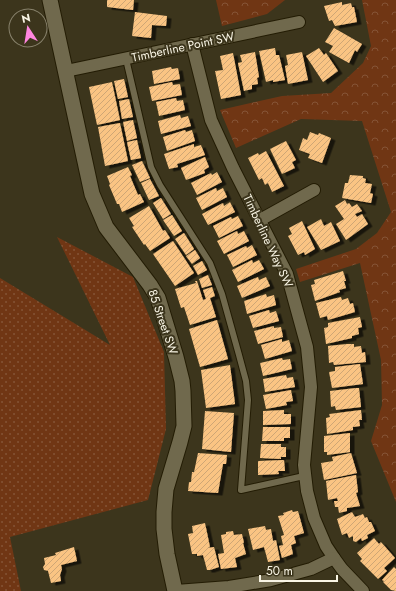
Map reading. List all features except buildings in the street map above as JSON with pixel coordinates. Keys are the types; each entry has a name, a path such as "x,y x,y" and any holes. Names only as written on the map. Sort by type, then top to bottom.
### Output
{"street":[{"name":"85 Street SW","path":"50,0 85,166 95,204 106,227 150,285 158,298 182,381 184,426 166,489 164,512 166,548 175,591"},
{"name":"Timberline Point SW","path":"66,71 299,22"},
{"name":"Timberline Way SW","path":"192,44 211,120 233,168 287,274 308,347 311,387 305,440 304,476 314,518 326,546 334,558 342,569 363,591"},
{"path":"260,220 314,190"},
{"path":"175,591 229,587 271,580 311,569 334,558"}],"lane":[{"path":"126,59 151,167 160,185 210,264 222,294 239,354 246,381 248,400 241,490 304,476"}],"green space":[{"path":"216,0 285,0 267,14 222,26"},
{"path":"362,0 396,0 396,502 371,441 382,405 381,360 360,263 300,282 296,269 356,249 377,233 391,212 362,121 301,119 236,148 220,110 282,96 331,93 363,63 371,46"},
{"path":"57,237 133,277 164,352 166,429 148,500 10,537 21,591 0,591 0,278 110,345"}]}
